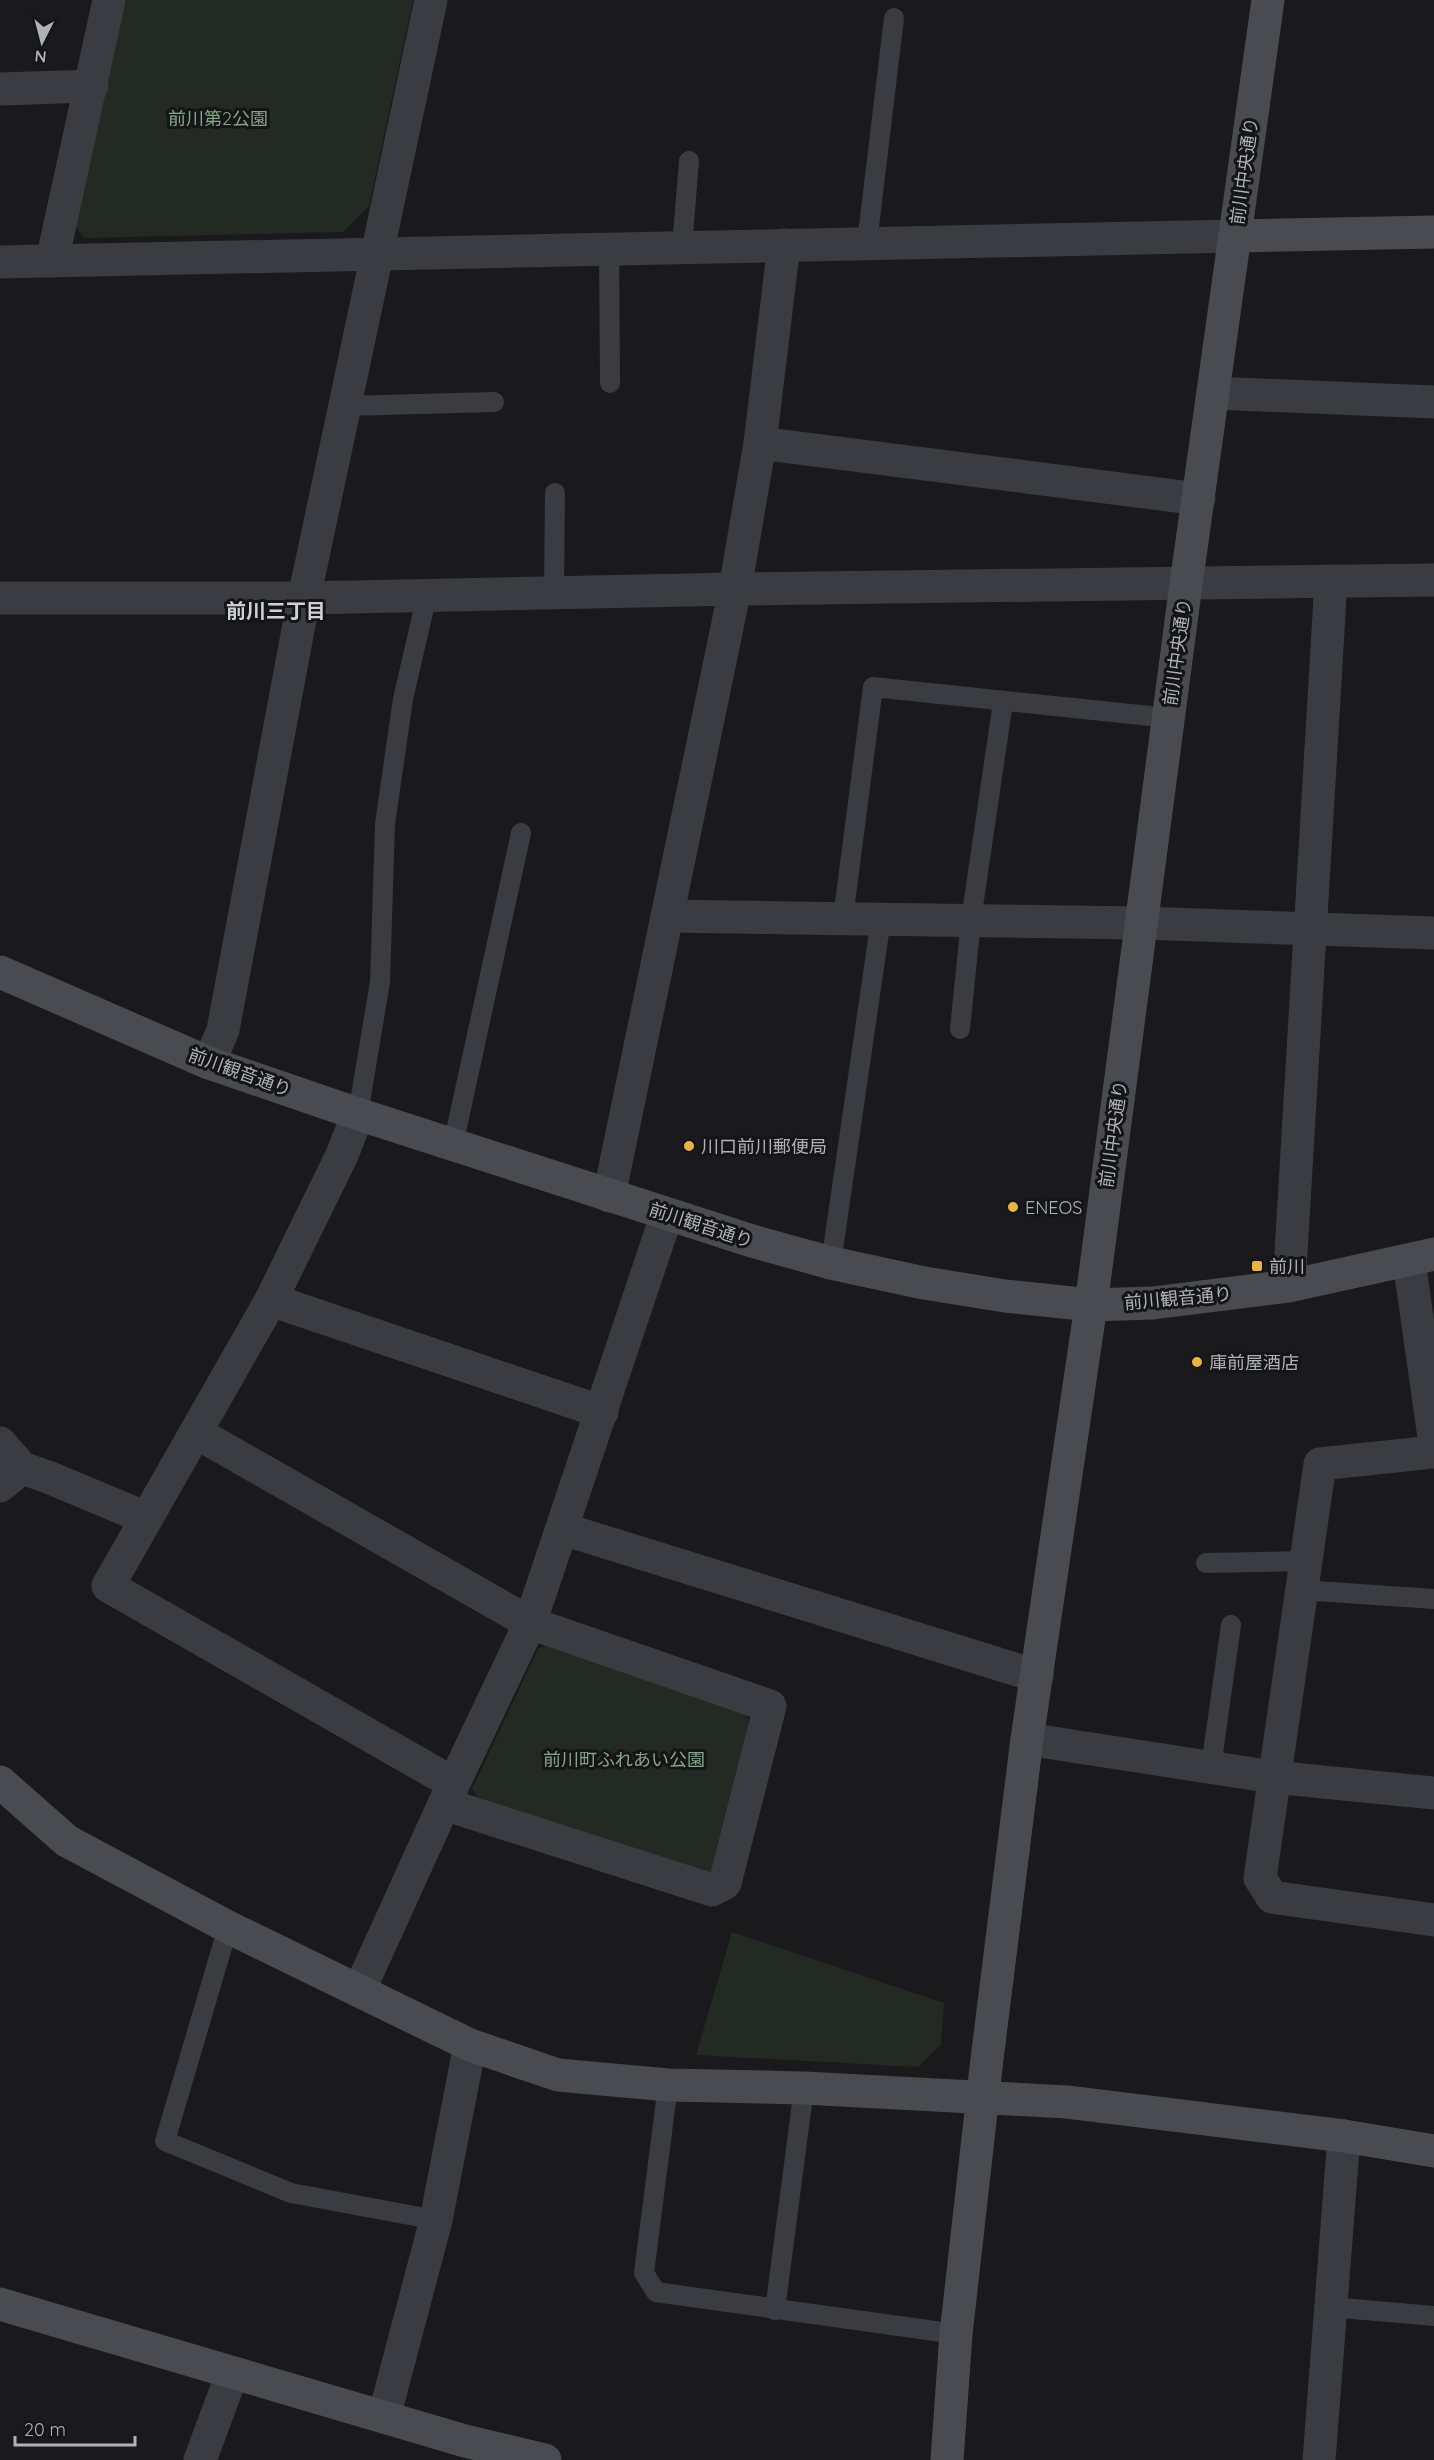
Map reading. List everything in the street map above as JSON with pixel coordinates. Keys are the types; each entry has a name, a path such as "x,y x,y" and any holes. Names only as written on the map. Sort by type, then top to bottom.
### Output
{"street":[{"path":"52,261 110,0"},
{"path":"209,1063 223,1030 304,598 431,0"},
{"name":"前川中央通り","path":"947,2460 956,2334 982,2096 1028,1739 1090,1305 1186,584 1268,0"},
{"path":"0,89 92,86"},
{"path":"0,262 1434,232"},
{"path":"609,1196 735,589 760,443 784,245"},
{"path":"1213,393 1434,402"},
{"path":"760,443 1199,499"},
{"path":"0,598 304,598 735,589 1434,580"},
{"path":"1289,1286 1331,581"},
{"path":"668,916 1141,923 1434,933"},
{"name":"前川観音通り","path":"0,972 209,1063 358,1114 752,1241 831,1263 924,1283 994,1295 1090,1305 1153,1303 1289,1286 1421,1257"},
{"path":"197,1432 530,1623 770,1706 725,1883 712,1890 449,1793 108,1586 272,1299 342,1155 358,1114"},
{"path":"359,1991 449,1793 530,1623 667,1214"},
{"path":"1421,1257 1434,1437"},
{"path":"272,1299 602,1412"},
{"path":"0,1443 11,1477 48,1477 146,1518"},
{"path":"1434,1452 1320,1464 1260,1878 1272,1897 1434,1920"},
{"path":"563,1528 1037,1676"},
{"path":"1028,1739 1273,1777 1434,1793"},
{"path":"0,1782 67,1841 228,1927 470,2045 558,2075 668,2085 982,2096 1067,2103 1344,2136 1434,2151"},
{"path":"384,2417 436,2220 470,2045"},
{"path":"1319,2460 1344,2136"},
{"path":"0,2304 465,2441 544,2460"},
{"path":"201,2460 232,2374"}],"lane":[{"path":"867,243 894,18"},
{"path":"682,247 689,160"},
{"path":"609,248 610,383"},
{"path":"344,406 494,402"},
{"path":"554,592 555,493"},
{"path":"358,1114 381,982 384,824 403,699 427,595"},
{"path":"843,918 873,687 1168,718"},
{"path":"960,1029 971,920 1003,702"},
{"path":"453,1145 521,833"},
{"path":"831,1263 881,919"},
{"path":"1206,1563 1303,1576 1434,1599"},
{"path":"1211,1767 1231,1625"},
{"path":"228,1927 165,2140 291,2193 436,2220"},
{"path":"668,2085 645,2273 656,2292 956,2334"},
{"path":"776,2310 804,2088"},
{"path":"1331,2307 1434,2316"}],"green space":[{"name":"前川第2公園","path":"122,0 413,0 369,206 343,232 84,238 73,222"},
{"name":"前川町ふれあい公園","path":"554,1642 743,1708 752,1729 721,1867 703,1879 481,1803 472,1789 538,1649"},
{"path":"732,1932 944,2003 941,2045 918,2067 696,2055"}],"place":[{"name":"川口前川郵便局","path":"689,1146"},
{"name":"ENEOS","path":"1013,1207"},
{"name":"前川","path":"1257,1266"},
{"name":"庫前屋酒店","path":"1197,1362"}],"district":[{"name":"前川三丁目","path":"276,610"}]}
